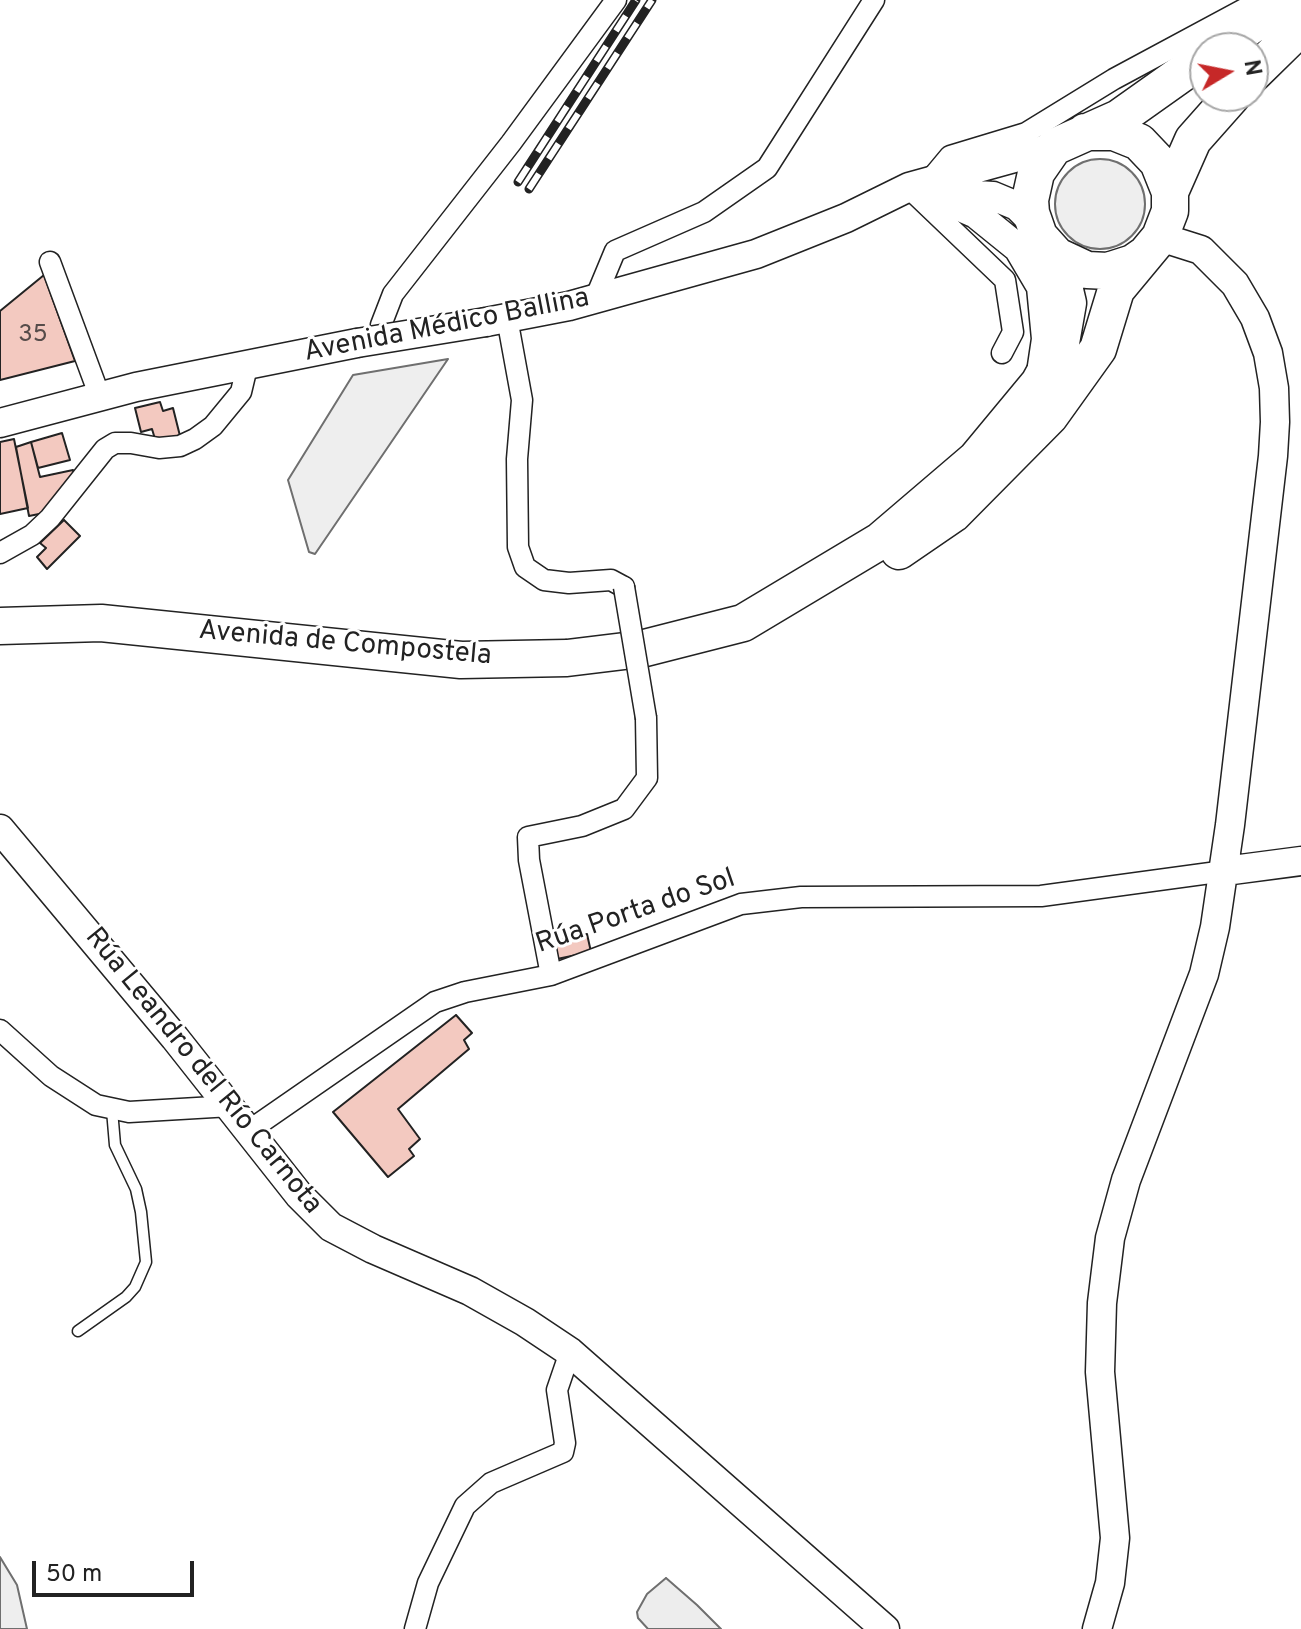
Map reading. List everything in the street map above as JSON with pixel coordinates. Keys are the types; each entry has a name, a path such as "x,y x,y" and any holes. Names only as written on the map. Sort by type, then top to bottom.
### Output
{"highway":[{"path":"1242,32 1288,0"},
{"path":"1269,58 1301,27"},
{"path":"1152,247 1133,263 1108,271 1087,270 1057,256 1039,236 1033,222 1030,200 1036,173 1070,140 1119,118 1189,68"},
{"path":"1170,192 1193,140 1218,112"},
{"path":"743,623 795,603 889,558 953,514 1050,416 1098,349 1116,290 1152,247 1170,211 1170,192 1158,162 1139,142 1114,132 1070,140"},
{"name":"Avenida de Compostela","path":"0,626 101,623 461,660 567,658 641,649 743,623 880,541 976,459 1039,383 1061,343 1068,303 1057,256"}],"street":[{"path":"370,341 381,325 393,294 511,143 616,0"},
{"path":"595,299 615,251 704,212 767,168 874,0"},
{"path":"924,189 950,156 1026,133 1114,79 1261,0"},
{"name":"Avenida Médico Ballina","path":"0,423 136,387 595,299 756,254 884,199 924,189 1070,140"},
{"path":"924,189 1005,280 1013,332 1002,353"},
{"path":"924,189 976,214 1018,248 1034,274 1041,287 1046,339 1039,383"},
{"name":"Avenida Médico Ballina","path":"924,189 993,196 1017,206 1033,222"},
{"path":"1097,1629 1110,1583 1115,1538 1100,1372 1102,1303 1110,1238 1135,1153 1204,974 1215,927 1225,871 1273,456 1274,388 1268,353 1260,330 1235,284 1201,250 1152,247"},
{"path":"50,262 100,397"},
{"path":"496,320 522,400 517,459 518,547 525,567 544,580 569,583 611,580 624,587 646,718 647,778 624,809 582,826 528,837 529,860 551,975"},
{"path":"0,553 32,535 50,518 105,449 115,443 159,448 180,446 213,426 241,392 247,367"},
{"name":"Rúa Leandro del Río Carnota","path":"0,829 231,1106 299,1195 331,1227 373,1249 470,1291 570,1352 885,1629"},
{"path":"1225,871 1301,861"},
{"name":"Rúa Porta do Sol","path":"250,1130 435,1002 465,992 551,975 712,913 772,899 1041,896 1225,871"},
{"path":"0,1030 27,1057 77,1095 112,1110 150,1112 231,1106"},
{"path":"415,1629 428,1583 465,1506 491,1483 563,1452 565,1443 557,1390 570,1352"}],"lane":[{"path":"78,1331 126,1297 135,1287 146,1262 136,1189 115,1145 112,1110"}],"shaded area":[{"path":"1100,159 1117,162 1132,172 1142,187 1145,204 1142,221 1132,236 1117,246 1100,249 1083,246 1068,236 1058,221 1055,204 1058,187 1068,172 1083,162"},
{"path":"448,359 315,554 309,552 288,480 353,375"},
{"path":"0,1557 17,1585 27,1629 0,1629"},
{"path":"666,1578 721,1629 648,1629 638,1618 637,1612 647,1594"}],"building":[{"path":"44,275 75,361 0,380 0,311"},
{"path":"160,402 163,411 173,408 180,436 155,439 152,429 141,432 135,408"},
{"path":"62,433 70,460 38,468 31,442"},
{"path":"14,439 28,508 0,514 0,442"},
{"path":"31,442 40,477 73,470 75,481 49,512 29,516 16,447"},
{"path":"64,520 80,536 47,569 37,557 46,548 40,543"},
{"path":"587,934 591,952 557,959 553,942"},
{"path":"456,1015 472,1033 464,1040 469,1049 398,1109 420,1139 409,1149 414,1156 388,1177 333,1112"}],"railway":[{"path":"518,182 636,0"},
{"path":"529,189 652,0"}]}
